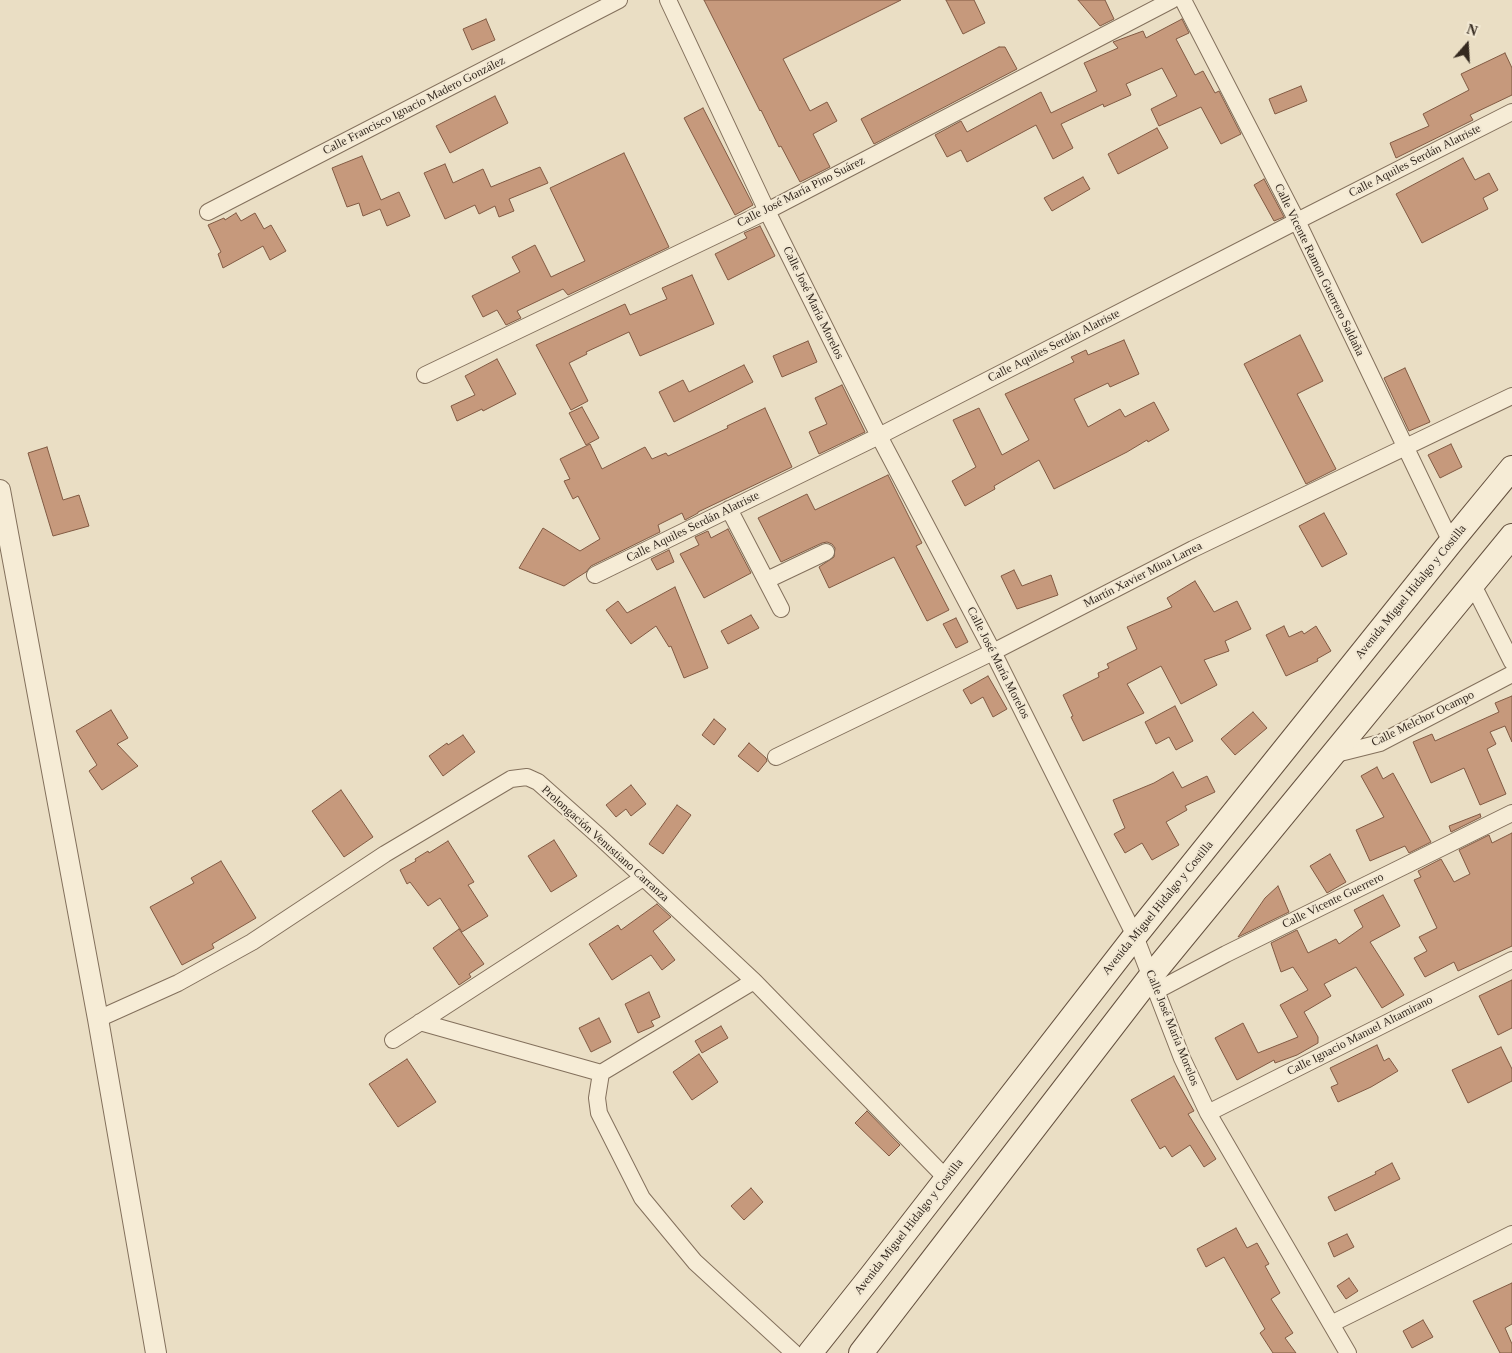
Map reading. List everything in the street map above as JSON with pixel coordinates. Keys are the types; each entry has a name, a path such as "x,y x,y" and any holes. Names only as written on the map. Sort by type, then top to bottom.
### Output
{"main road":[{"name":"Avenida Miguel Hidalgo y Costilla","path":"810,1353 1135,936 1512,468"},
{"path":"861,1353 1154,984 1332,755 1512,536"}],"street":[{"name":"Calle Francisco Ignacio Madero González","path":"208,212 619,0"},
{"name":"Calle José María Morelos","path":"668,0 767,210 879,436 994,652 1135,936 1182,1058 1208,1113 1348,1353"},
{"name":"Calle José María Pino Suárez","path":"425,375 767,210 1172,0"},
{"name":"Calle Vicente Ramon Guerrero Saldaña","path":"1183,0 1296,220 1451,542"},
{"name":"Calle Aquiles Serdán Alatriste","path":"595,575 879,436 1296,220 1512,112"},
{"name":"Martín Xavier Mina Larrea","path":"776,757 994,652 1193,549 1512,396"},
{"path":"0,490 98,1019 156,1353"},
{"path":"729,509 781,609"},
{"path":"766,580 826,552"},
{"path":"1473,585 1512,662"},
{"name":"Calle Melchor Ocampo","path":"1332,755 1380,743 1512,674"},
{"name":"Prolongación Venustiano Carranza","path":"98,1019 178,983 252,942 385,854 511,779 527,777 538,782 601,838 754,980 946,1178"},
{"name":"Calle Vicente Guerrero","path":"1154,984 1226,954 1512,813"},
{"path":"393,1040 643,878"},
{"name":"Calle Ignacio Manuel Altamirano","path":"1208,1113 1512,960"},
{"path":"420,1022 601,1073 754,980"},
{"path":"601,1073 597,1098 599,1113 642,1198 695,1262 794,1353"},
{"path":"1331,1324 1512,1234"}],"building":[{"path":"704,0 901,0 783,59 810,111 827,102 837,121 813,134 830,167 800,182 760,111"},
{"path":"946,0 974,0 985,23 963,34"},
{"path":"1078,0 1105,0 1114,19 1100,26"},
{"path":"486,19 495,40 472,50 463,29"},
{"path":"1182,19 1189,33 1176,39 1195,75 1203,71 1215,93 1219,91 1241,134 1221,144 1201,107 1159,126 1151,109 1177,96 1162,68 1126,84 1131,95 1104,107 1103,104 1061,124 1073,148 1053,159 1036,125 967,162 961,150 947,157 935,135 961,121 967,132 1041,92 1051,113 1097,91 1084,63 1118,48 1113,42 1143,31 1146,38"},
{"path":"999,47 1005,47 1017,69 874,144 861,119"},
{"path":"1505,53 1512,68 1512,95 1470,115 1473,120 1396,158 1390,143 1429,126 1423,114 1469,90 1461,74"},
{"path":"1301,86 1307,101 1275,114 1269,99"},
{"path":"495,96 508,123 450,153 436,126"},
{"path":"703,108 753,205 735,215 684,118"},
{"path":"1157,128 1168,148 1118,174 1108,154"},
{"path":"624,153 669,247 568,295 563,289 517,311 521,318 506,325 497,310 483,317 472,296 520,272 512,257 535,245 551,277 585,261 550,188"},
{"path":"362,156 381,200 399,192 410,216 387,226 380,209 363,216 359,203 347,207 332,168"},
{"path":"1463,158 1475,180 1489,173 1498,190 1483,198 1488,209 1422,243 1396,194"},
{"path":"445,164 453,183 483,169 491,187 540,167 548,183 509,199 514,211 499,217 495,206 479,214 475,205 445,219 424,173"},
{"path":"1083,177 1090,189 1052,211 1044,198"},
{"path":"1264,179 1284,217 1274,221 1254,185"},
{"path":"236,213 241,221 255,213 264,229 271,225 286,251 270,260 263,246 223,268 218,254 221,252 208,225 224,218 225,220"},
{"path":"760,226 775,256 728,280 715,254 747,238 744,233"},
{"path":"692,275 714,324 640,356 629,332 586,352 587,354 569,363 588,401 571,410 536,345 625,304 630,315 667,299 662,288"},
{"path":"1300,335 1323,381 1297,394 1336,469 1306,484 1244,364"},
{"path":"1124,340 1139,374 1110,387 1108,383 1074,399 1088,427 1120,409 1125,417 1154,402 1169,430 1054,489 1039,460 994,486 995,489 965,506 952,481 976,467 953,420 979,408 1002,455 1029,440 1005,394 1074,362 1071,357 1086,350 1088,355"},
{"path":"808,341 817,362 782,377 773,356"},
{"path":"497,359 516,394 483,411 482,409 457,421 451,406 475,395 465,376"},
{"path":"744,365 753,382 674,422 659,392 683,380 689,392"},
{"path":"1405,368 1430,422 1409,431 1384,378"},
{"path":"842,385 865,432 819,454 809,432 827,424 815,398"},
{"path":"582,407 599,438 586,445 569,413"},
{"path":"765,408 792,467 685,520 682,513 658,525 660,532 591,566 586,572 564,586 519,568 543,528 580,551 600,539 578,496 573,499 564,481 570,479 560,459 590,444 602,469 645,447 652,459 666,453 668,456 728,428 727,426"},
{"path":"1451,444 1462,467 1440,478 1428,455"},
{"path":"47,447 63,500 79,495 89,526 53,536 28,453"},
{"path":"888,475 922,543 916,546 949,610 927,621 894,557 829,588 819,567 834,557 835,548 832,544 822,543 781,562 758,518 807,494 815,510"},
{"path":"1324,513 1347,554 1322,567 1299,526"},
{"path":"728,529 751,573 704,598 680,554 699,545 695,537 708,531 711,538"},
{"path":"669,550 674,562 657,570 651,559"},
{"path":"1014,570 1022,586 1051,575 1058,595 1017,609 1001,576"},
{"path":"1195,581 1214,612 1237,601 1251,629 1225,641 1229,651 1204,660 1217,685 1181,704 1161,666 1127,684 1144,713 1083,741 1063,695 1099,677 1098,673 1109,668 1107,664 1137,649 1127,627 1172,607 1167,598"},
{"path":"675,587 708,668 684,678 671,646 669,647 656,626 631,644 606,610 618,601 627,613"},
{"path":"751,615 759,628 728,644 721,631"},
{"path":"956,618 968,642 956,648 943,624"},
{"path":"1284,626 1289,637 1302,631 1304,634 1316,626 1331,651 1317,659 1318,661 1286,676 1266,635"},
{"path":"988,676 1007,709 993,717 983,697 971,704 963,690"},
{"path":"1512,696 1512,742 1505,726 1490,732 1496,744 1487,749 1506,794 1480,805 1464,768 1431,783 1413,742 1432,734 1435,741 1499,712 1495,703"},
{"path":"1175,706 1193,741 1176,750 1169,737 1156,744 1145,722"},
{"path":"111,710 128,738 117,744 138,766 102,790 89,771 97,765 76,731"},
{"path":"1253,712 1267,728 1235,755 1221,739"},
{"path":"714,719 726,729 714,745 702,735"},
{"path":"463,735 475,752 443,776 429,756 447,743 448,745"},
{"path":"749,743 767,761 758,772 738,756"},
{"path":"1377,767 1383,779 1393,773 1431,842 1409,853 1405,846 1370,861 1356,830 1384,817 1361,776"},
{"path":"1173,772 1182,788 1207,776 1215,792 1185,806 1187,810 1166,822 1179,845 1152,860 1142,843 1125,853 1114,834 1125,828 1113,800 1154,783"},
{"path":"631,785 646,804 631,816 626,809 616,817 606,805"},
{"path":"341,790 373,837 344,857 312,811"},
{"path":"677,805 691,815 663,854 649,844"},
{"path":"1480,814 1481,817 1451,832 1449,826"},
{"path":"1512,833 1512,946 1458,971 1454,962 1425,977 1414,958 1427,951 1419,937 1437,928 1414,880 1421,877 1418,871 1441,859 1454,882 1470,874 1459,850 1489,835 1492,843"},
{"path":"554,840 577,876 551,892 528,856"},
{"path":"448,841 474,882 468,885 488,916 462,932 440,898 428,906 410,882 407,884 400,870 416,861 415,859 428,851 429,853"},
{"path":"1330,854 1346,882 1327,893 1310,866"},
{"path":"221,861 256,918 212,944 214,948 182,965 150,907 194,883 191,878"},
{"path":"1278,886 1289,912 1238,937 1265,898"},
{"path":"1383,895 1400,926 1370,942 1404,995 1382,1008 1356,967 1324,984 1331,996 1304,1012 1318,1037 1318,1043 1297,1055 1275,1063 1274,1060 1237,1080 1215,1038 1243,1023 1258,1053 1298,1037 1280,1005 1308,990 1293,967 1281,972 1271,943 1297,930 1308,953 1336,939 1339,944 1363,927 1354,910"},
{"path":"657,904 671,917 653,931 675,960 662,970 651,955 612,980 589,944 618,925 621,930"},
{"path":"459,929 484,964 469,974 471,977 459,985 433,948"},
{"path":"1512,980 1512,1028 1498,1035 1479,996"},
{"path":"649,992 660,1017 651,1021 654,1026 638,1033 625,1004"},
{"path":"599,1018 611,1042 591,1052 579,1028"},
{"path":"721,1026 728,1038 702,1053 695,1041"},
{"path":"1377,1045 1384,1061 1389,1058 1398,1071 1371,1087 1338,1102 1331,1087 1338,1084 1330,1068"},
{"path":"1501,1047 1512,1069 1512,1081 1468,1103 1452,1070"},
{"path":"699,1054 718,1082 692,1100 673,1072"},
{"path":"407,1059 436,1102 398,1127 369,1084"},
{"path":"1174,1076 1194,1111 1188,1114 1216,1159 1204,1167 1190,1145 1172,1157 1165,1146 1160,1149 1131,1100"},
{"path":"867,1111 900,1145 889,1156 855,1123"},
{"path":"1392,1163 1400,1179 1335,1211 1328,1197 1376,1174 1375,1172"},
{"path":"751,1188 763,1202 744,1220 731,1206"},
{"path":"1236,1228 1247,1248 1257,1243 1269,1264 1265,1266 1280,1293 1271,1299 1293,1333 1285,1338 1296,1353 1273,1353 1260,1333 1265,1329 1224,1257 1206,1267 1197,1249"},
{"path":"1347,1234 1354,1247 1334,1257 1328,1243"},
{"path":"1349,1278 1358,1291 1346,1299 1337,1286"},
{"path":"1512,1283 1512,1324 1505,1328 1512,1344 1512,1353 1500,1353 1473,1301"},
{"path":"1423,1320 1433,1337 1412,1348 1403,1331"}]}
